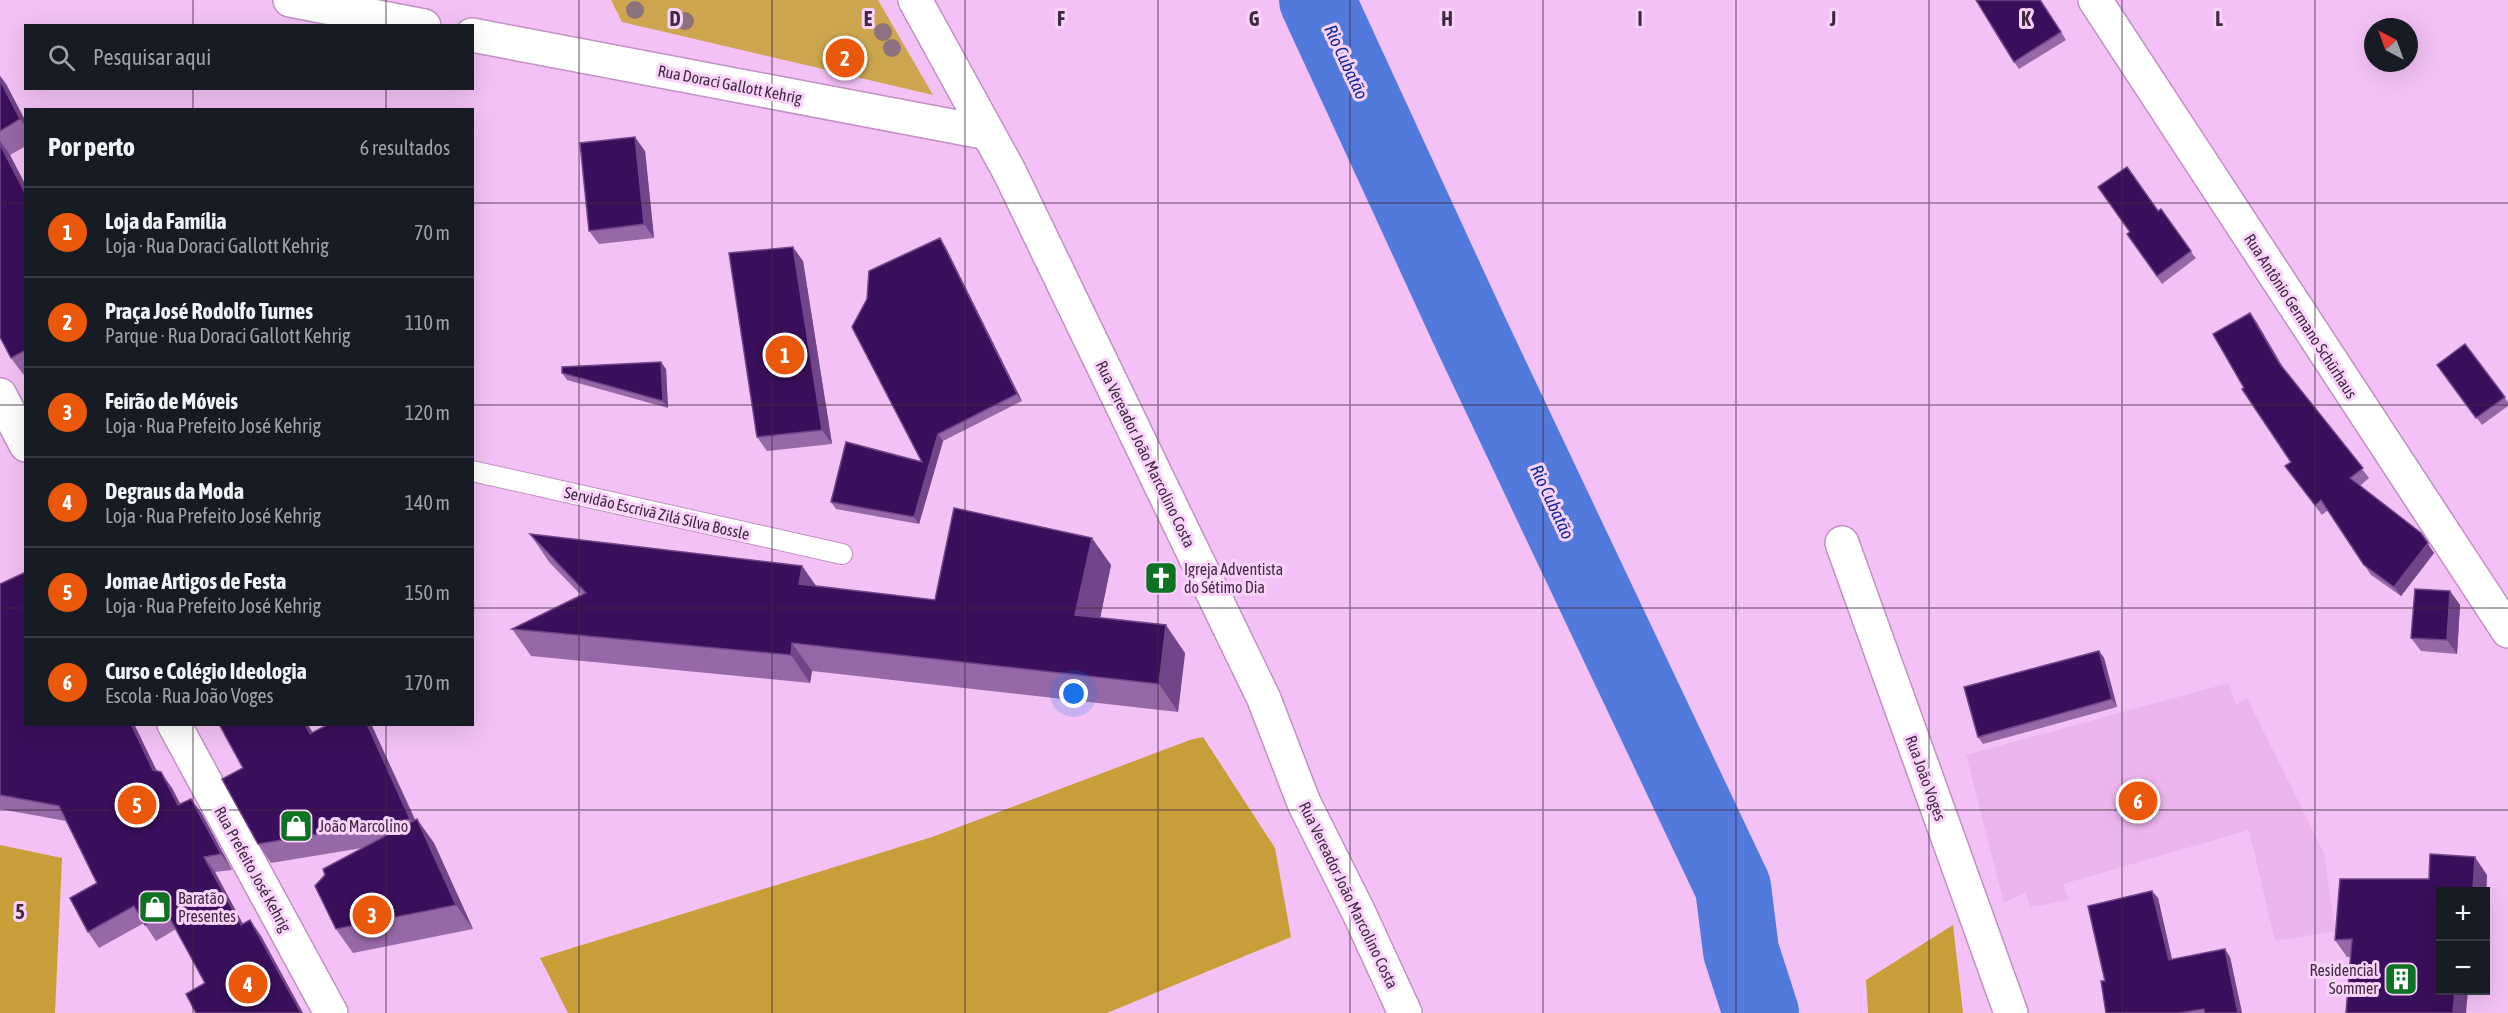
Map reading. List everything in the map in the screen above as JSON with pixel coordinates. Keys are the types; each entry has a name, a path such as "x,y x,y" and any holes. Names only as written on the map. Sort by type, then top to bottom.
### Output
{"street":[{"path":"290,0 414,24"},
{"name":"Rua Vereador João Marcolino Costa","path":"915,0 1020,193 1264,699 1304,803 1359,913 1405,1013"},
{"name":"Rua Antônio Germano Schürhaus","path":"2095,0 2508,632"},
{"name":"Rua Doraci Gallott Kehrig","path":"474,35 988,133"},
{"path":"0,395 24,441"},
{"name":"Rua João Voges","path":"1842,543 2011,1013"},
{"name":"Rua Prefeito José Kehrig","path":"175,726 331,1013"}],"lane":[{"name":"Servidão Escrivã Zilá Silva Bossle","path":"474,471 842,555"}],"shaded area":[{"path":"611,0 878,0 933,95 622,22"},
{"path":"2229,683 2236,705 2247,698 2324,853 2335,931 2275,941 2249,830 2063,884 2069,900 2030,907 2026,892 2004,903 1966,755"},
{"path":"1203,737 1275,848 1291,937 1107,1013 568,1013 540,958 935,836"},
{"path":"0,845 62,858 55,1013 0,1013"},
{"path":"1953,925 1963,1013 1868,1013 1866,980"}],"building":[{"path":"1976,0 2040,0 2061,32 2014,62"},
{"path":"0,80 20,119 0,131"},
{"path":"635,137 644,224 589,231 580,143"},
{"path":"0,144 24,191 24,351 11,358 0,337"},
{"path":"2127,167 2158,211 2161,209 2191,251 2157,276 2127,234 2130,232 2098,187"},
{"path":"940,238 1017,394 938,434 914,517 831,502 846,442 922,462 852,327 867,299 869,271"},
{"path":"793,247 822,430 757,437 729,253"},
{"path":"2250,313 2279,363 2363,468 2350,478 2421,533 2428,543 2394,587 2364,565 2321,500 2315,505 2285,466 2291,462 2242,389 2244,388 2213,334"},
{"path":"2465,344 2505,397 2476,418 2437,365"},
{"path":"661,362 663,401 562,373 562,367"},
{"path":"954,508 1092,538 1075,615 1166,625 1159,684 792,643 791,655 512,629 586,593 530,534 802,566 799,584 935,600"},
{"path":"24,573 24,726 132,726 153,770 161,772 178,805 191,799 221,854 204,857 241,925 250,920 301,1013 196,1013 186,994 205,983 167,913 145,925 134,906 88,932 70,898 97,883 59,806 0,795 0,584"},
{"path":"2415,589 2450,591 2447,640 2411,638"},
{"path":"2099,651 2112,699 1978,737 1964,687"},
{"path":"220,726 306,726 310,734 325,726 368,726 410,819 258,844 222,779 243,768"},
{"path":"417,819 456,905 336,929 315,886 325,875 323,869"},
{"path":"2430,854 2475,857 2473,887 2436,887 2436,995 2455,995 2453,1013 2346,1013 2352,939 2335,940 2340,879 2429,879"},
{"path":"2152,891 2169,960 2225,949 2238,1013 2205,1013 2204,1009 2178,1013 2106,1013 2101,981 2105,981 2088,906"}],"waterway":[{"name":"Rio Cubatão","path":"1317,0 1470,332 1733,887 1741,951 1761,1013"}],"place":[{"name":"Praça José Rodolfo Turnes","path":"845,58"},
{"name":"Loja da Família","path":"785,355"},
{"name":"Igreja Adventista do Sétimo Dia","path":"1161,578"},
{"name":"Curso e Colégio Ideologia","path":"2138,801"},
{"name":"Jomae Artigos de Festa","path":"137,805"},
{"name":"João Marcolino","path":"296,826"},
{"name":"Baratão Presentes","path":"155,907"},
{"name":"Feirão de Móveis","path":"372,915"},
{"name":"Residencial Sommer","path":"2401,979"},
{"name":"Degraus da Moda","path":"248,984"}]}
